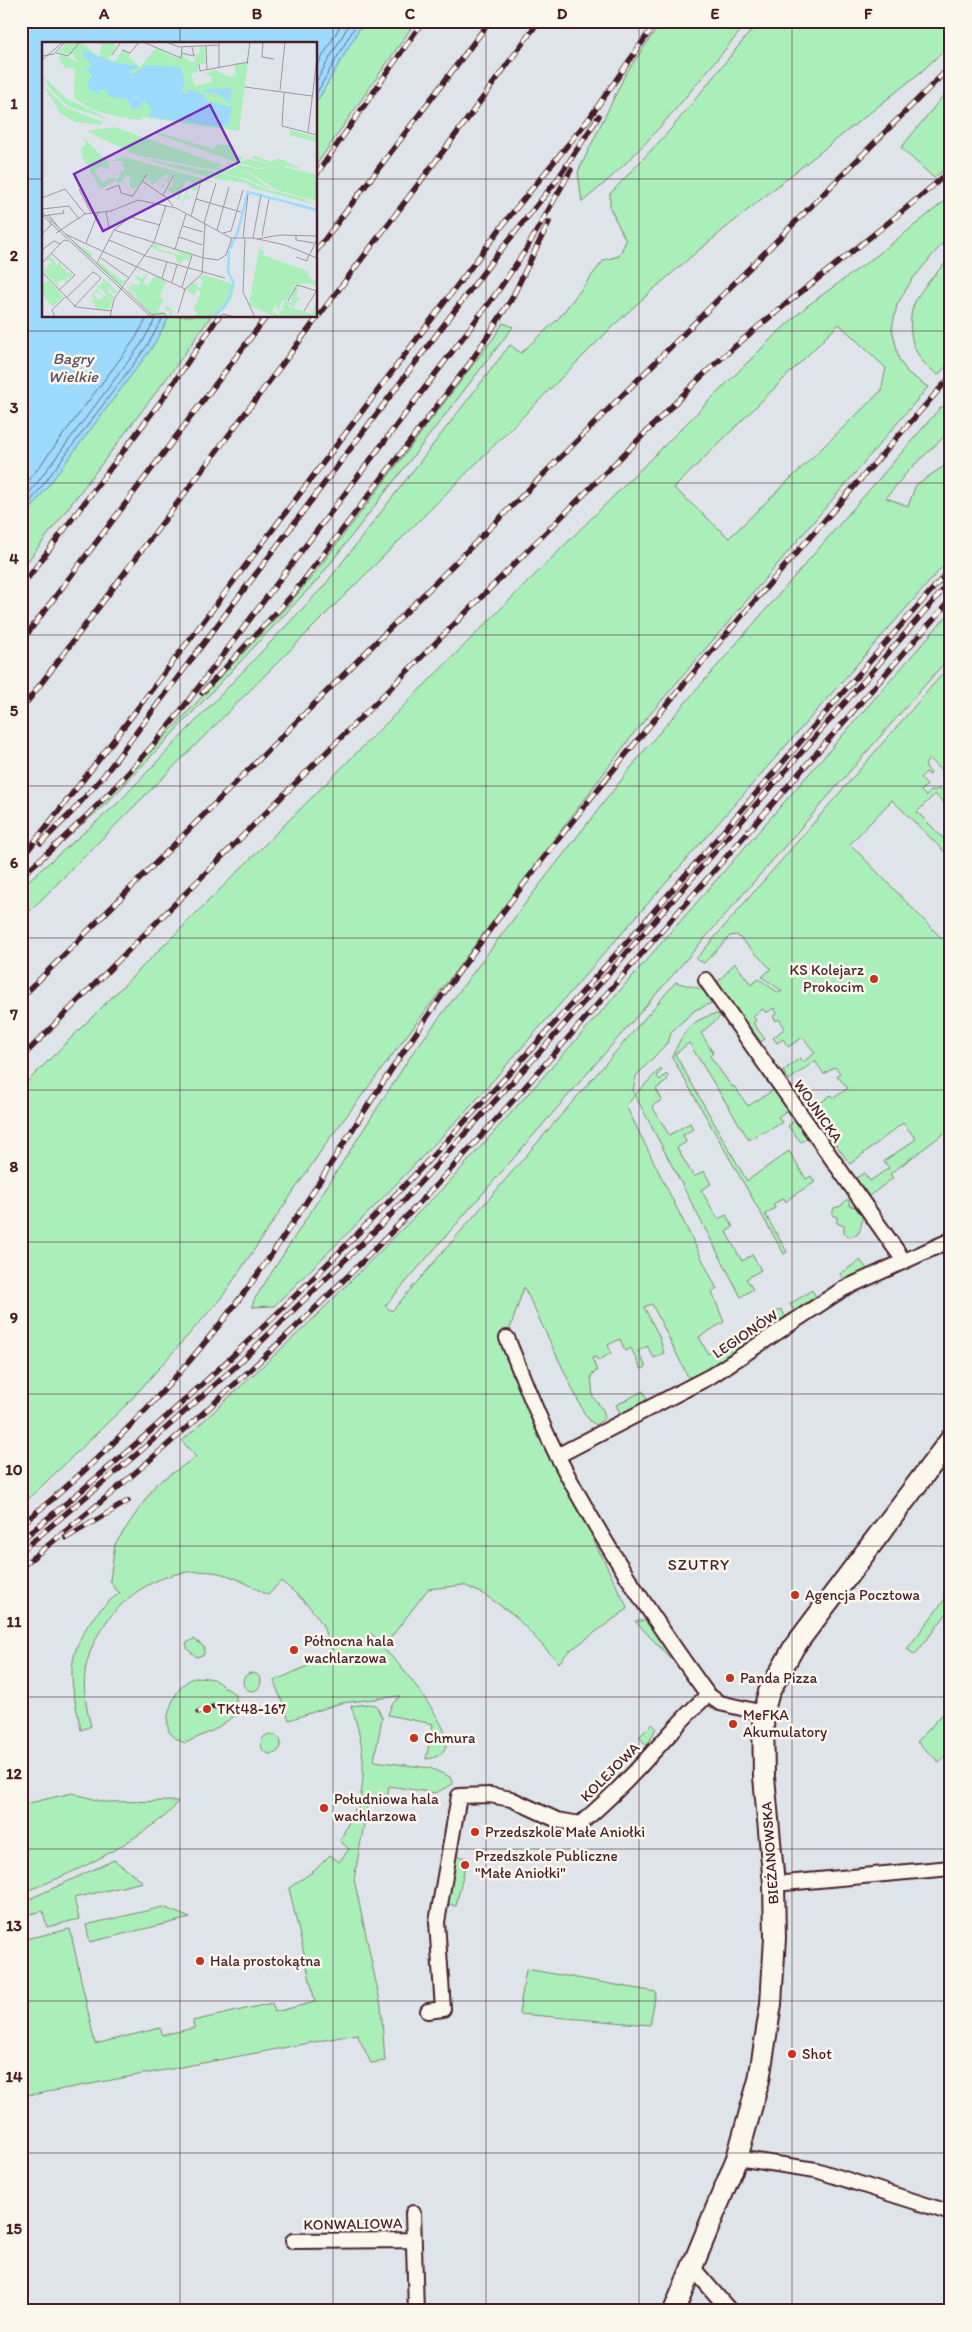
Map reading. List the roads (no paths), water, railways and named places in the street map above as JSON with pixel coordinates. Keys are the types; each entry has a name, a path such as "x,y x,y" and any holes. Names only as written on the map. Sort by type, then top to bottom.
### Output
{"street":[{"name":"WOJNICKA","path":"706,980 904,1261"},
{"name":"LEGIONÓW","path":"557,1456 690,1388 843,1289 951,1240"},
{"path":"507,1338 557,1456 608,1546 653,1618 708,1696 720,1703 763,1713"},
{"name":"BIEŻANOWSKA","path":"674,2311 737,2158 759,2080 771,2004 775,1938 774,1884 764,1777 763,1713 772,1686 794,1647 951,1439"},
{"name":"KOLEJOWA","path":"428,2010 443,2009 437,1922 459,1796 480,1795 511,1799 556,1820 580,1824 653,1753 689,1711 708,1696"},
{"path":"774,1884 951,1868"},
{"path":"737,2158 816,2170 951,2213"},
{"name":"KONWALIOWA","path":"413,2213 416,2311"},
{"name":"KONWALIOWA","path":"293,2241 413,2240"},
{"path":"692,2267 730,2311"}],"water":[{"name":"Bagry Wielkie","path":"21,21 364,21 318,100 318,42 42,42 42,318 169,318 151,349 21,522"}],"railway":[{"path":"318,172 423,21"},
{"path":"318,248 490,21"},
{"path":"318,317 539,21"},
{"path":"21,859 97,762 509,217 588,120 657,21"},
{"path":"21,998 951,66"},
{"path":"41,843 71,813 105,774 492,261 557,180 599,116"},
{"path":"21,876 103,800 176,717 498,291 527,248 571,170"},
{"path":"21,1058 701,377 793,298 951,170"},
{"path":"202,693 294,593 470,363 511,300 549,222"},
{"path":"21,587 164,397 218,318"},
{"path":"21,642 265,318"},
{"path":"21,710 317,318"},
{"path":"21,1525 83,1472 142,1414 222,1321 276,1248 387,1076 433,1009 535,869 592,796 709,654 951,376"},
{"path":"21,1540 150,1431 274,1317 393,1198 508,1075 620,950 951,568"},
{"path":"21,1551 137,1454 235,1367 385,1221 548,1043 951,581"},
{"path":"21,1567 113,1492 202,1414 289,1334 406,1217 536,1074 951,599"},
{"path":"66,1538 128,1501"},
{"path":"198,1712 216,1706"}],"place":[{"name":"KS Kolejarz Prokocim","path":"874,979"},
{"name":"Agencja Pocztowa","path":"795,1595"},
{"name":"Północna hala wachlarzowa","path":"294,1650"},
{"name":"Panda Pizza","path":"730,1678"},
{"name":"TKt48-167","path":"207,1709"},
{"name":"MeFKA Akumulatory","path":"733,1724"},
{"name":"Chmura","path":"414,1738"},
{"name":"Południowa hala wachlarzowa","path":"324,1808"},
{"name":"Przedszkole Małe Aniołki","path":"475,1832"},
{"name":"Przedszkole Publiczne \"Małe Aniołki\"","path":"465,1865"},
{"name":"Hala prostokątna","path":"200,1961"},
{"name":"Shot","path":"792,2054"}],"district":[{"name":"SZUTRY","path":"699,1564"}]}
